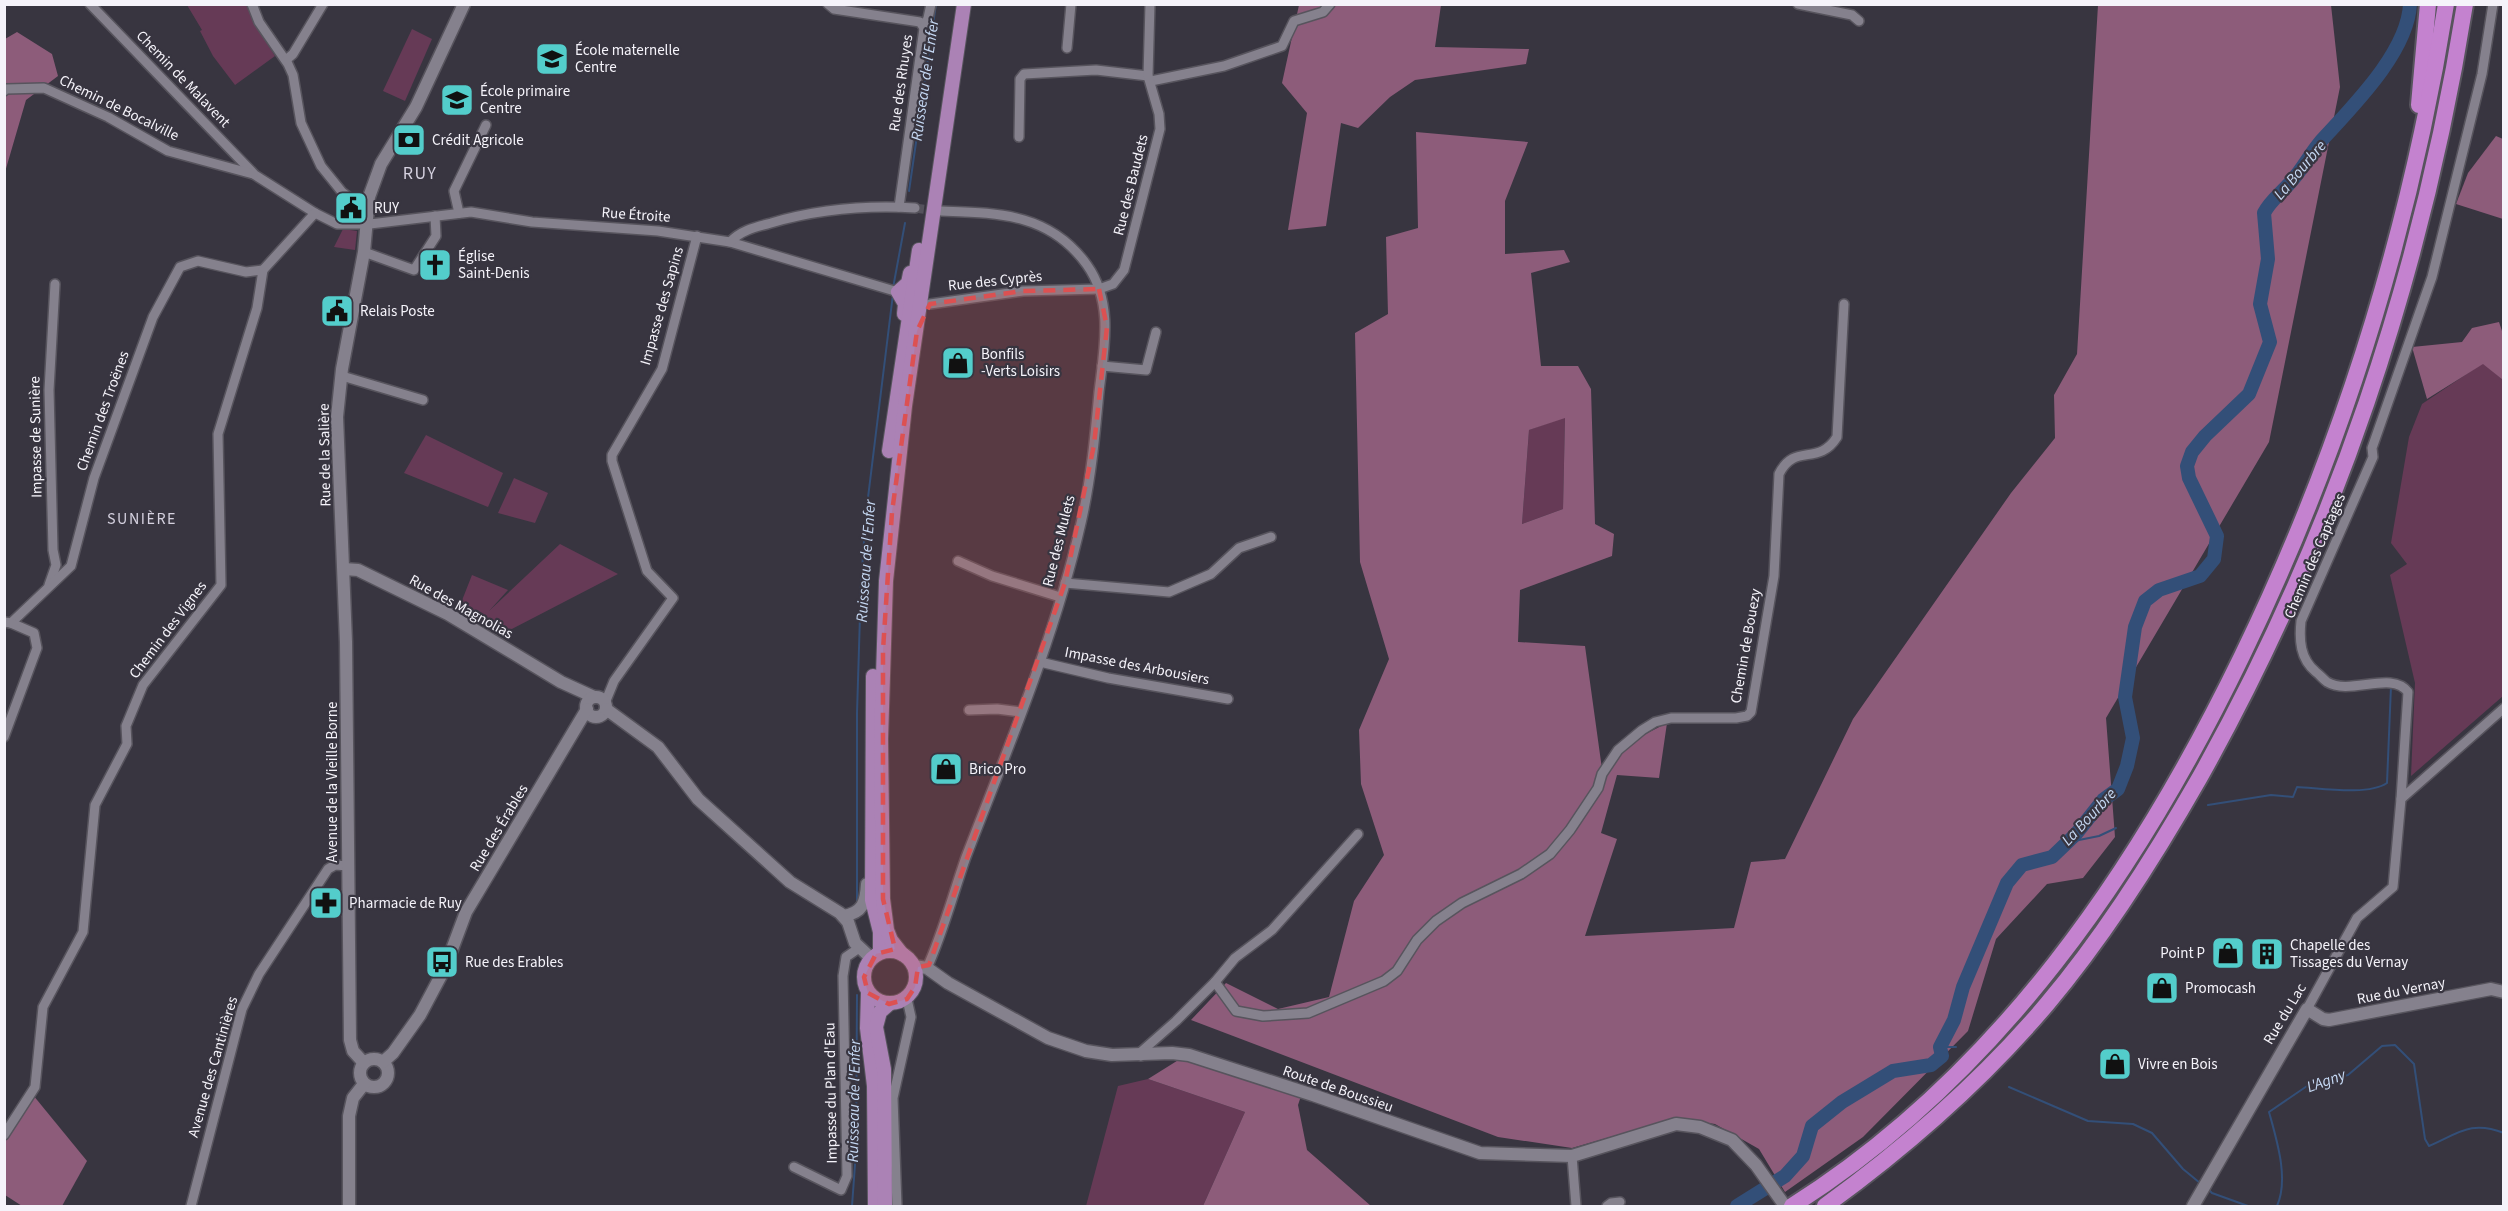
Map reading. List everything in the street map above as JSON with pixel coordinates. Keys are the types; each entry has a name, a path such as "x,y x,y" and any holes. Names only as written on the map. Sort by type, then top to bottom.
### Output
{"highway":[{"path":"2397,241 2419,101 2428,4"},
{"path":"1792,1206 1850,1166 1896,1129 1983,1047 2055,964 2134,854 2219,704 2286,561 2342,419 2397,241 2421,140 2446,4"},
{"path":"1825,1206 1864,1178 1938,1116 1999,1056 2047,1003 2113,917 2149,863 2234,715 2306,561 2335,491 2384,351 2424,209 2441,137 2465,4"}],"main road":[{"path":"875,1206 874,1086 867,1028 868,993 864,977 865,969 876,955 880,932 872,900 871,841 871,738 877,580 887,469 904,343 955,4"},
{"path":"902,954 891,940 887,930 883,899 883,650 895,481 964,4"},
{"path":"904,343 904,304 892,291 908,283 912,258 920,240"},
{"path":"876,955 894,951 920,967 915,987 906,999 889,1004 880,1012 876,1027 884,1069 885,1206"},
{"path":"868,993 878,1001 889,1004"}],"street":[{"name":"Chemin de Malavent","path":"90,4 255,175"},
{"path":"252,4 259,22 286,60 293,75 301,123 321,166 342,192 366,210"},
{"path":"286,60 293,54 323,4"},
{"name":"Rue de la Salière","path":"344,569 338,417 342,376 364,252 366,210 381,164 416,107 464,4"},
{"name":"Rue des Rhuyes","path":"828,4 834,9 920,22 924,28 899,207"},
{"path":"924,28 930,4"},
{"path":"1067,48 1071,4"},
{"name":"Rue des Baudets","path":"1099,289 1113,284 1125,270 1158,145 1159,114 1150,78 1150,4"},
{"path":"1019,137 1020,79 1024,74 1096,70 1150,78 1224,66 1282,46 1294,21 1323,12 1330,4"},
{"path":"1798,4 1852,15 1859,21"},
{"name":"Chemin des Captages","path":"2401,799 2408,692 2404,687 2388,682 2351,687 2328,683 2309,667 2299,641 2301,621 2373,458 2372,448 2432,277 2482,74 2493,4"},
{"name":"Chemin de Bocalville","path":"4,91 6,89 44,88 108,117 168,151 255,175"},
{"path":"459,213 454,191 486,125"},
{"name":"Rue Étroite","path":"255,175 315,213 337,224 365,225 471,212 532,222 649,230 730,242 892,291"},
{"path":"730,242 743,231 815,211 837,207 915,208"},
{"name":"Rue des Mulets","path":"920,967 1040,662 1065,583 1082,521 1094,445 1107,327 1099,289 1088,266 1073,248 1043,226 1004,214 941,211"},
{"path":"263,270 315,213"},
{"path":"364,252 414,270 436,236 435,216"},
{"name":"Impasse des Sapins","path":"596,706 673,598 655,581 643,560 613,468 612,455 662,369 697,236"},
{"name":"Chemin des Troënes","path":"8,622 71,566 94,478 153,316 180,267 198,261 246,272 263,270"},
{"name":"Chemin des Vignes","path":"4,1135 35,1087 43,1007 83,932 95,805 127,744 126,726 143,685 221,585 218,435 257,308 263,270"},
{"name":"Impasse de Sunière","path":"48,588 56,565 53,550 49,390 55,284"},
{"name":"Rue des Cyprès","path":"917,331 930,304 923,287"},
{"name":"Rue des Cyprès","path":"930,304 1023,291 1099,289"},
{"name":"Chemin de Bouezy","path":"1215,982 1236,1011 1248,1015 1289,1016 1308,1013 1384,981 1397,971 1417,940 1436,921 1462,903 1521,874 1550,854 1570,830 1598,788 1602,774 1618,750 1642,730 1655,722 1671,718 1736,718 1747,716 1751,712 1774,576 1779,474 1785,463 1795,456 1822,453 1831,447 1837,437 1845,304"},
{"path":"1102,366 1146,370 1156,332"},
{"path":"342,376 423,400"},
{"path":"1065,583 1169,592 1211,574 1239,548 1271,537"},
{"path":"958,561 992,576 1060,597"},
{"name":"Rue des Magnolias","path":"344,569 358,570 448,614 561,682 596,706"},
{"name":"Avenue de la Vieille Borne","path":"344,569 350,1040 353,1051 364,1063 360,1074 364,1084 353,1098 349,1116 349,1206"},
{"path":"4,737 37,648 34,633 8,622"},
{"name":"Impasse des Arbousiers","path":"1040,662 1108,678 1228,699"},
{"path":"596,706 641,733 658,747 693,794 790,882 843,916 859,948 876,955"},
{"name":"Rue des Érables","path":"383,1062 393,1053 420,1015 445,968 466,912 572,734 596,706"},
{"path":"2401,799 2504,708"},
{"path":"969,710 997,709 1021,712"},
{"name":"Rue du Lac","path":"2197,1201 2357,918 2393,887 2401,799"},
{"path":"1141,1056 1142,1051 1215,982 1235,957 1272,930 1358,834"},
{"path":"843,916 854,915 861,909 866,896 871,841"},
{"name":"Avenue des Cantinières","path":"191,1206 242,1009 265,965 328,869 335,866 348,866"},
{"name":"Impasse du Plan d'Eau","path":"794,1167 842,1190 847,1176 843,976 846,957 859,948"},
{"name":"Route de Boussieu","path":"920,967 1048,1038 1086,1051 1112,1056 1172,1053 1189,1055 1480,1153 1572,1156 1676,1124 1691,1125 1732,1140 1756,1165 1785,1206"},
{"name":"Rue du Vernay","path":"2307,1009 2322,1019 2329,1020 2491,989 2504,992"},
{"path":"897,1206 893,1098 911,1017 906,999"},
{"path":"364,1063 375,1059 383,1062 388,1074 385,1082 374,1088 364,1084"},
{"path":"1572,1156 1576,1206"},
{"path":"1607,1206 1620,1202"}],"highlighted area":[{"path":"1099,289 1107,327 1094,445 1065,583 929,965 918,967 915,987 907,999 889,1004 868,993 864,977 876,954 895,949 883,899 883,650 892,512 917,331 930,304 1023,291"}],"shaded area":[{"path":"187,5 246,5 275,56 235,85 213,56 200,31 202,30"},
{"path":"1299,5 1441,5 1435,47 1529,49 1526,64 1415,80 1390,97 1358,128 1341,123 1326,226 1288,230 1307,113 1282,83"},
{"path":"2098,5 2331,5 2340,87 2269,442 2106,718 2115,837 2083,878 2047,884 1996,939 1968,1031 1863,1137 1785,1192 1759,1149 1715,1124 1676,1118 1572,1148 1498,1137 1191,1020 1226,983 1278,1009 1329,997 1354,901 1384,855 1361,784 1359,730 1389,659 1360,562 1355,333 1388,314 1386,237 1418,228 1416,132 1528,142 1505,201 1505,254 1564,250 1570,262 1531,273 1541,366 1578,366 1591,389 1595,524 1614,534 1612,556 1520,590 1518,642 1585,646 1602,769 1634,740 1667,723 1659,778 1617,775 1601,833 1617,839 1585,936 1734,928 1751,862 1785,859 1853,719 2011,493 2055,438 2054,395 2077,354","holes":["1565,418 1563,509 1522,524 1529,430"]},
{"path":"412,29 432,39 405,101 383,91"},
{"path":"17,32 52,54 58,76 26,100 5,172 5,39"},
{"path":"2496,136 2503,139 2503,219 2456,204 2468,173"},
{"path":"343,229 357,231 355,250 334,247"},
{"path":"2499,322 2503,334 2503,380 2483,364 2427,399 2412,347 2462,342 2472,328"},
{"path":"2483,363 2503,380 2503,696 2411,776 2415,683 2390,575 2407,564 2391,543 2409,437 2422,404"},
{"path":"1565,417 1563,509 1522,524 1529,430"},
{"path":"426,435 503,473 488,507 404,473"},
{"path":"514,478 548,493 535,523 498,513"},
{"path":"560,544 618,574 504,633 482,618 476,623 460,614 459,608 472,575 508,590 489,611"},
{"path":"1180,1059 1301,1096 1298,1105 1307,1150 1371,1206 1203,1206 1245,1112 1148,1079"},
{"path":"1148,1079 1245,1112 1203,1206 1086,1206 1118,1086"},
{"path":"33,1095 87,1161 62,1206 22,1206 5,1195 4,1139"}],"waterway":[{"name":"Ruisseau de l'Enfer","path":"909,191 936,4"},
{"name":"La Bourbre","path":"1737,1206 1785,1176 1803,1156 1812,1126 1842,1102 1893,1071 1931,1065 1942,1056 1940,1047 1954,1020 1963,987 2007,883 2022,865 2052,857 2076,834 2103,800 2118,789 2127,766 2133,738 2125,697 2135,627 2145,601 2159,590 2200,576 2214,559 2217,536 2189,478 2187,466 2192,452 2205,436 2249,394 2270,342 2260,304 2268,259 2264,213 2272,201 2297,175 2321,141 2376,78 2400,41 2407,22 2410,4"},
{"name":"Ruisseau de l'Enfer","path":"893,288 905,223"},
{"name":"Ruisseau de l'Enfer","path":"857,901 857,713 861,583 866,514 893,294"},
{"path":"2208,805 2271,795 2293,797 2297,787 2356,790 2379,787 2387,783 2391,686"},
{"path":"2064,843 2099,836 2116,828"},
{"name":"Ruisseau de l'Enfer","path":"852,1206 856,1151 857,995"},
{"name":"L'Agny","path":"2277,1206 2282,1172 2269,1112 2310,1084 2348,1075 2382,1046 2395,1045 2414,1064 2425,1139 2429,1146 2474,1128 2493,1129 2504,1133"},
{"name":"L'Agny","path":"1940,1047 1956,1047"},
{"name":"L'Agny","path":"2009,1087 2088,1121 2133,1124 2152,1133 2183,1169 2200,1183"},
{"name":"L'Agny","path":"2207,1188 2212,1193 2248,1206"}],"tunnel":[{"path":"915,208 938,211"}],"place":[{"name":"École maternelle Centre","path":"552,59"},
{"name":"École primaire Centre","path":"457,100"},
{"name":"Crédit Agricole","path":"409,140"},
{"name":"RUY","path":"351,208"},
{"name":"Église Saint-Denis","path":"435,265"},
{"name":"Relais Poste","path":"337,311"},
{"name":"Bonfils -Verts Loisirs","path":"958,363"},
{"name":"Brico Pro","path":"946,769"},
{"name":"Pharmacie de Ruy","path":"326,903"},
{"name":"Point P","path":"2228,953"},
{"name":"Chapelle des Tissages du Vernay","path":"2267,954"},
{"name":"Rue des Erables","path":"442,962"},
{"name":"Promocash","path":"2162,988"},
{"name":"Vivre en Bois","path":"2115,1064"}],"district":[{"name":"RUY","path":"420,173"},
{"name":"SUNIÈRE","path":"142,519"}]}
